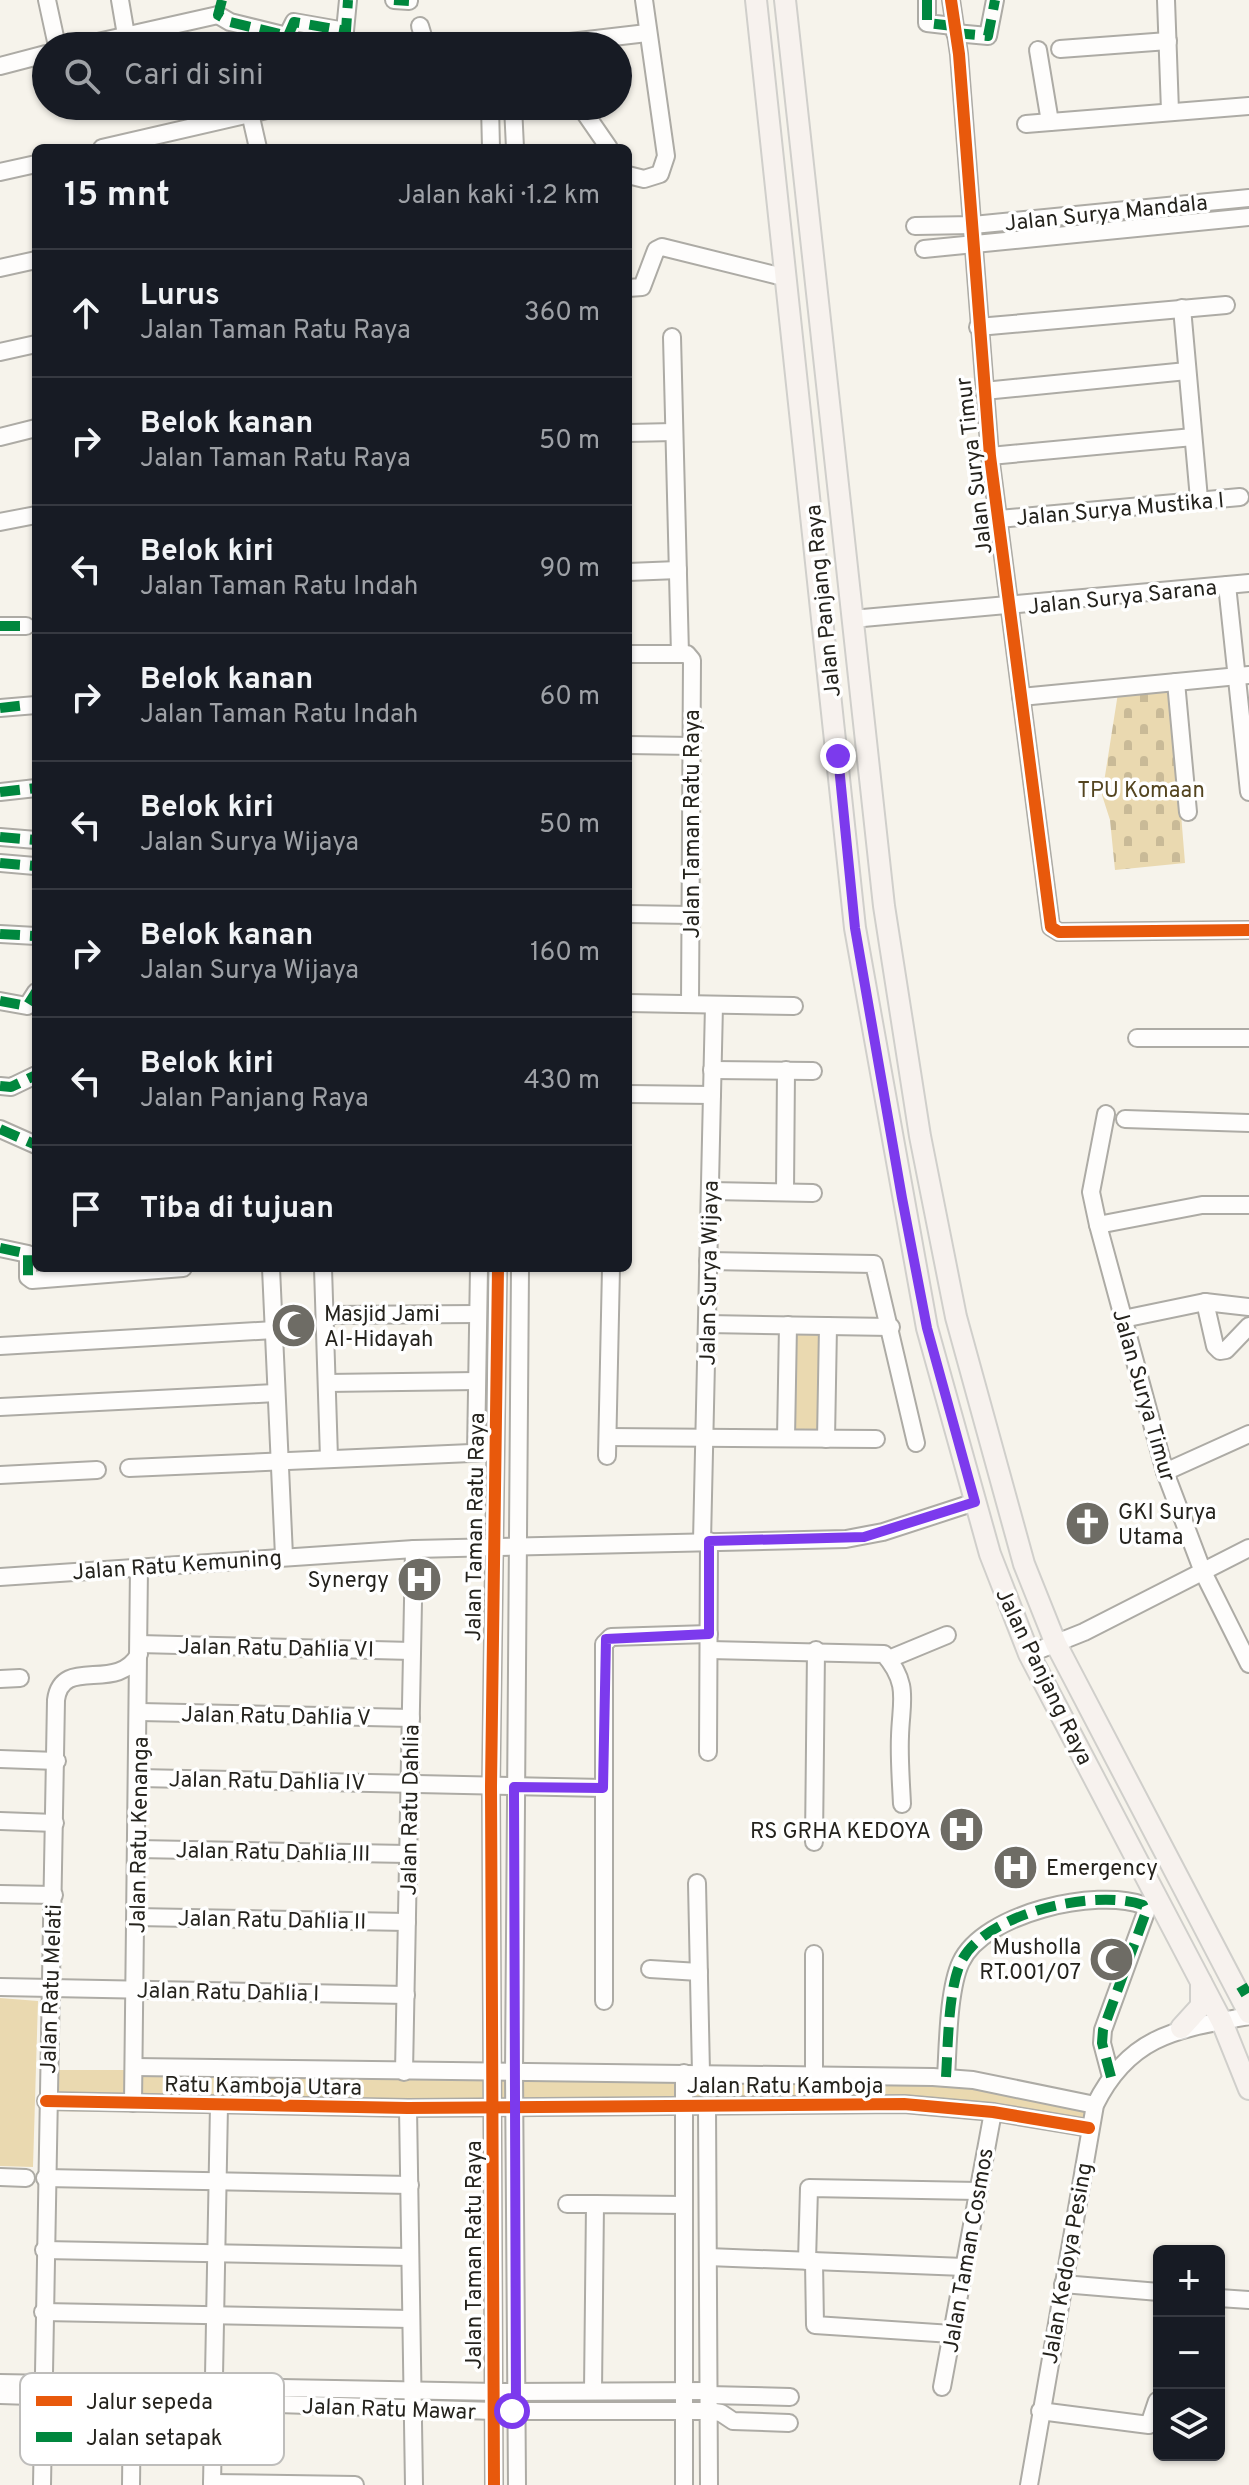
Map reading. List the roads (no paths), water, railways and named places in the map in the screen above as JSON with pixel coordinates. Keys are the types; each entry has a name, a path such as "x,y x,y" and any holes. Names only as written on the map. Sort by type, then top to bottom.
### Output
{"main road":[{"name":"Jalan Panjang Raya","path":"756,0 855,928 927,1328 1000,1583 1029,1654 1201,1982 1249,2089"},
{"name":"Jalan Panjang Raya","path":"785,0 814,239 884,906 909,1064 956,1317 1024,1564 1056,1644 1249,2014"},
{"path":"875,1032 892,1038 903,1028"},
{"path":"881,1066 899,1059 909,1064"},
{"path":"1181,2028 1201,2006 1201,1982"}],"street":[{"path":"47,0 54,32"},
{"path":"120,0 125,32"},
{"path":"289,32 294,22 346,31 348,0"},
{"path":"394,0 409,1"},
{"path":"632,175 653,178 665,166 644,0"},
{"path":"927,0 927,23 988,36 995,0"},
{"name":"Jalan Surya Timur","path":"951,0 973,225 978,327 990,456 1051,927 1059,932 1249,930"},
{"path":"1166,0 1170,111"},
{"path":"136,32 220,8 230,22 271,32"},
{"path":"420,26 422,32"},
{"path":"632,35 647,33"},
{"path":"1060,49 1168,41"},
{"path":"1038,50 1050,122"},
{"path":"0,66 32,58"},
{"path":"1026,124 1249,106"},
{"path":"119,144 220,120"},
{"path":"252,120 257,144"},
{"path":"490,120 491,144"},
{"path":"514,120 515,144"},
{"path":"590,120 606,144"},
{"path":"0,172 32,165"},
{"name":"Jalan Surya Mandala","path":"915,226 973,225 1249,198"},
{"path":"1098,213 1100,231"},
{"name":"Jalan Surya Mandala","path":"924,249 1249,217"},
{"path":"632,288 642,287 656,250 662,247 787,278"},
{"path":"0,268 32,261"},
{"path":"978,327 1226,305"},
{"path":"1182,308 1199,499"},
{"name":"Jalan Taman Ratu Raya","path":"672,337 680,654 690,654 692,660 690,1004"},
{"path":"0,352 32,345"},
{"path":"984,391 1187,371"},
{"path":"0,437 32,429"},
{"path":"632,433 674,432"},
{"path":"990,456 1193,437"},
{"name":"Jalan Surya Mustika I","path":"999,519 1240,497"},
{"path":"0,522 32,516"},
{"path":"632,572 678,570"},
{"name":"Jalan Surya Sarana","path":"852,619 1249,583"},
{"path":"1227,585 1242,675 1249,792"},
{"path":"0,626 26,626"},
{"path":"632,654 680,654"},
{"path":"1021,697 1242,675"},
{"path":"1176,682 1188,812"},
{"path":"0,708 32,705"},
{"path":"632,745 692,746"},
{"path":"0,792 32,788"},
{"path":"0,837 32,840"},
{"path":"0,863 32,866"},
{"path":"632,914 691,915"},
{"path":"0,934 32,936"},
{"path":"0,1001 27,1006 32,998"},
{"path":"632,1003 794,1006"},
{"name":"Jalan Surya Wijaya","path":"708,1752 709,1642 704,1438 714,1005"},
{"path":"1137,1038 1249,1038"},
{"path":"712,1070 813,1071"},
{"path":"785,1192 786,1070"},
{"path":"0,1086 13,1087 32,1076"},
{"path":"632,1094 712,1095"},
{"name":"Jalan Surya Timur","path":"1106,1114 1091,1192 1098,1225 1165,1472 1203,1572 1249,1664"},
{"path":"1125,1119 1249,1123"},
{"path":"0,1129 32,1143"},
{"path":"710,1191 813,1193"},
{"path":"1098,1225 1202,1205 1249,1205"},
{"path":"0,1248 28,1254 28,1277 32,1280 133,1272"},
{"path":"708,1261 874,1264 916,1443"},
{"path":"271,1272 284,1556"},
{"path":"323,1272 329,1458"},
{"path":"476,1453 479,1272"},
{"name":"Jalan Taman Ratu Raya","path":"498,1272 494,1452 505,1545 503,2072"},
{"name":"Jalan Taman Ratu Raya","path":"494,2485 505,2411 498,2108 503,2072 505,1545 520,1272"},
{"path":"607,1456 611,1272"},
{"path":"1205,1302 1215,1346 1220,1351 1226,1350 1249,1326"},
{"path":"1123,1319 1205,1302 1249,1307"},
{"path":"325,1315 478,1314"},
{"path":"707,1324 891,1327"},
{"path":"786,1438 788,1325"},
{"path":"826,1439 828,1326"},
{"path":"0,1346 274,1330"},
{"path":"327,1383 477,1381"},
{"path":"0,1407 276,1393"},
{"path":"1165,1472 1249,1434"},
{"path":"608,1437 876,1439"},
{"path":"129,1468 494,1452"},
{"path":"0,1475 97,1470"},
{"path":"505,1545 855,1538 975,1502"},
{"name":"Jalan Ratu Kemuning","path":"0,1577 284,1556 505,1545"},
{"path":"1029,1654 1056,1644 1249,1548"},
{"name":"Jalan Ratu Dahlia","path":"404,2072 414,1549"},
{"name":"Jalan Ratu Kenanga","path":"133,2103 140,1712 139,1567"},
{"path":"889,1659 947,1635"},
{"path":"604,2001 606,1639 709,1642 884,1654 904,1690 900,1733 902,1804"},
{"name":"Jalan Ratu Dahlia VI","path":"139,1649 412,1651"},
{"name":"Jalan Ratu Melati","path":"41,2373 56,1700 61,1683 76,1676 118,1673 133,1665 139,1649"},
{"path":"814,1842 816,1650"},
{"path":"0,1679 20,1678"},
{"name":"Jalan Ratu Dahlia V","path":"140,1712 411,1718"},
{"path":"0,1759 57,1761"},
{"name":"Jalan Ratu Dahlia IV","path":"139,1778 503,1786"},
{"path":"503,1786 603,1788"},
{"path":"0,1821 55,1823"},
{"name":"Jalan Ratu Dahlia III","path":"138,1849 408,1854"},
{"path":"684,2485 681,2392 684,2105 692,2073 699,1972 697,1883"},
{"path":"0,1894 54,1895"},
{"path":"946,2077 949,2023 960,1963 969,1950 978,1940 1029,1915 1074,1900 1098,1898 1131,1901 1143,1905 1146,1912 1103,2030 1102,2043 1111,2077"},
{"name":"Jalan Ratu Dahlia II","path":"136,1917 407,1922"},
{"path":"814,1954 814,2074"},
{"path":"650,1969 699,1972"},
{"name":"Jalan Ratu Dahlia I","path":"0,1987 406,1995"},
{"name":"Jalan Kedoya Pesing","path":"1029,2485 1095,2105 1111,2077 1133,2055 1181,2028 1221,2027 1249,2014"},
{"name":"Jalan Ratu Kamboja","path":"134,2067 946,2077 1095,2105"},
{"name":"Ratu Kamboja Utara","path":"46,2101 498,2108"},
{"name":"Jalan Ratu Kamboja","path":"498,2108 904,2104 993,2112 1089,2128"},
{"path":"215,2373 219,2105"},
{"path":"707,2105 712,2402 709,2485"},
{"path":"408,2108 414,2485"},
{"name":"Jalan Taman Cosmos","path":"942,2387 993,2112"},
{"path":"0,2177 26,2178"},
{"path":"45,2178 410,2185"},
{"path":"952,2334 815,2325 809,2188 978,2191"},
{"path":"567,2204 683,2205"},
{"path":"593,2391 595,2204"},
{"path":"44,2250 410,2257"},
{"path":"708,2257 964,2267"},
{"path":"1063,2284 1153,2292"},
{"path":"1225,2298 1249,2300"},
{"path":"43,2312 411,2319"},
{"name":"Jalan Ratu Mawar","path":"0,2383 20,2387"},
{"name":"Jalan Ratu Mawar","path":"284,2393 414,2390 681,2392 712,2402"},
{"name":"Jalan Ratu Mawar","path":"0,2395 20,2393"},
{"name":"Jalan Ratu Mawar","path":"284,2400 505,2411 681,2411 712,2402"},
{"path":"712,2402 792,2401"},
{"path":"712,2402 733,2421 789,2423"},
{"path":"505,2411 517,2485"},
{"path":"1040,2411 1149,2425 1153,2413"},
{"name":"Jalan Ratu Melati","path":"42,2465 42,2485"},
{"path":"131,2465 131,2485"},
{"path":"212,2484 355,2485"}],"place":[{"name":"Masjid Jami Al-Hidayah","path":"293,1326"},
{"name":"GKI Surya Utama","path":"1087,1524"},
{"name":"Synergy","path":"420,1579"},
{"name":"RS GRHA KEDOYA","path":"962,1830"},
{"name":"Emergency","path":"1015,1867"},
{"name":"Musholla RT.001/07","path":"1112,1959"}],"park label":[{"name":"TPU Komaan","path":"1141,789"}]}
